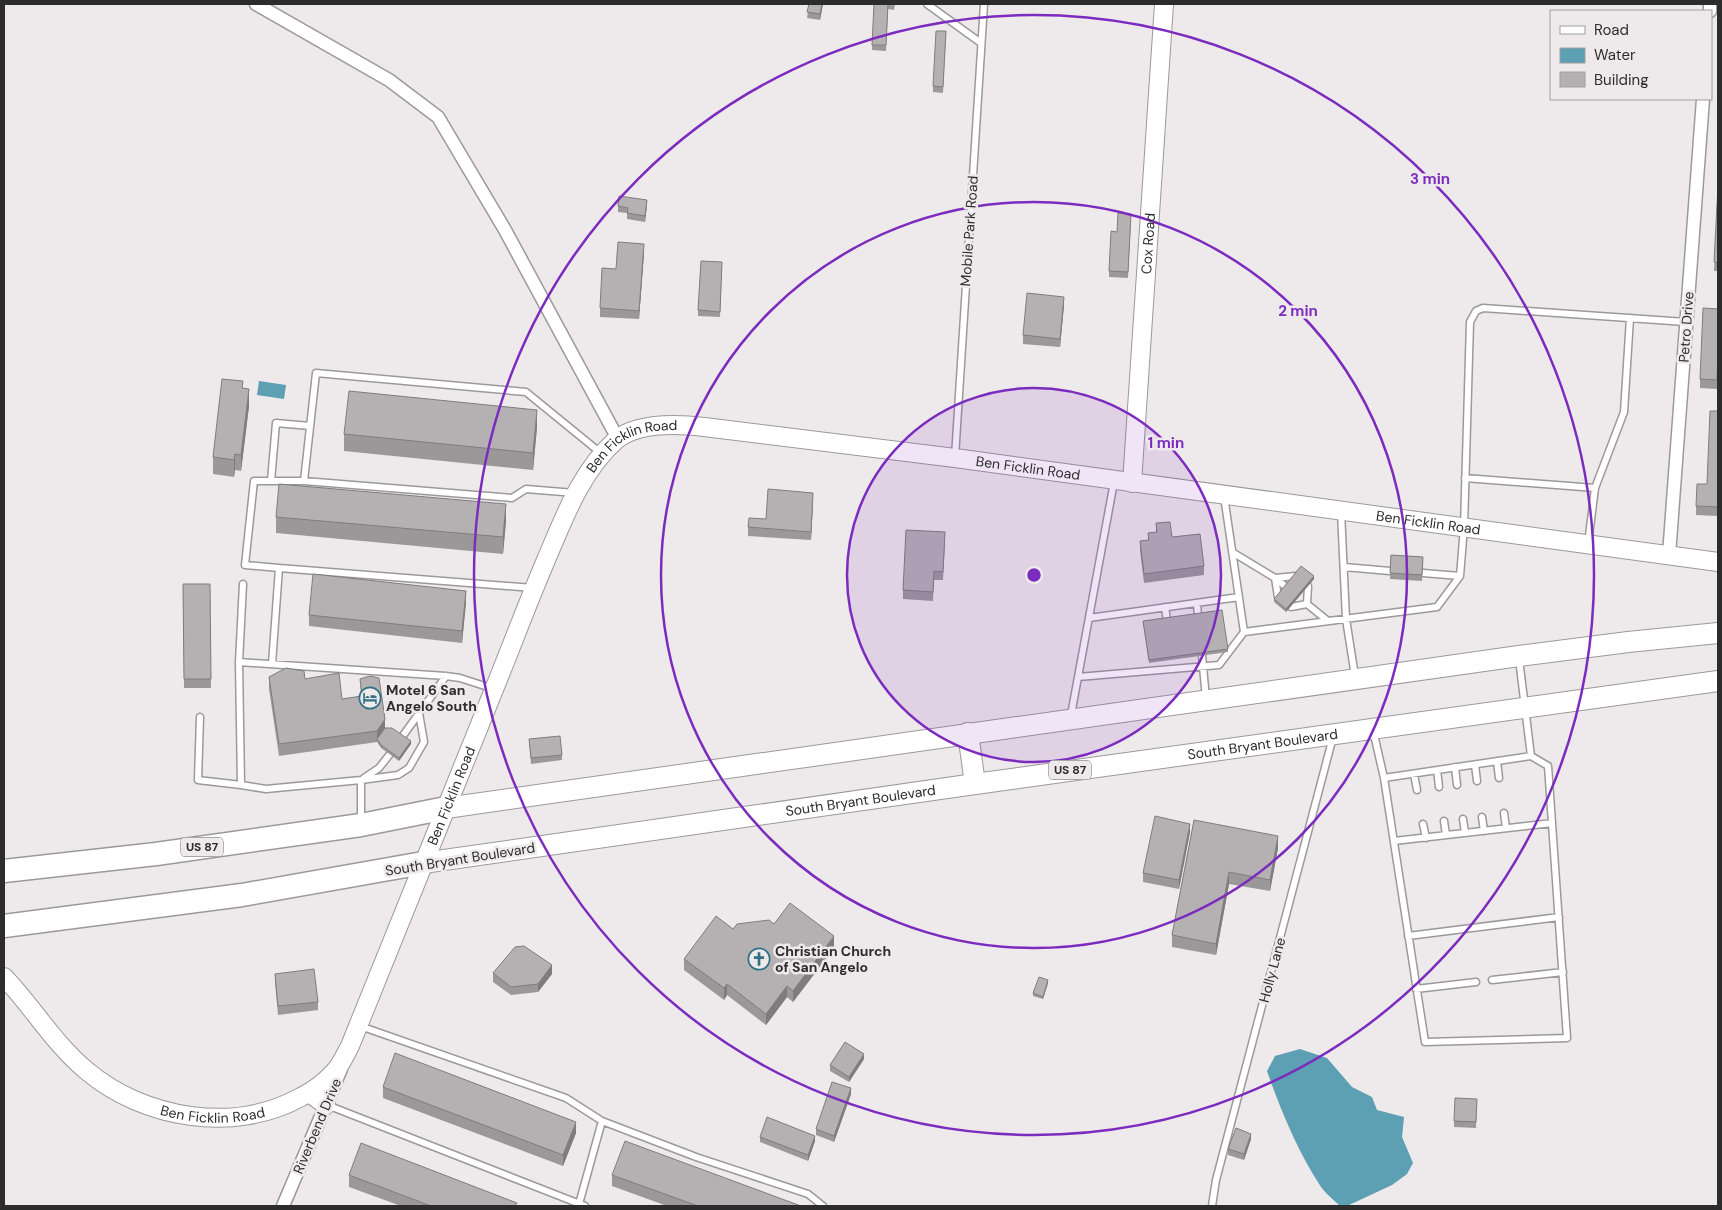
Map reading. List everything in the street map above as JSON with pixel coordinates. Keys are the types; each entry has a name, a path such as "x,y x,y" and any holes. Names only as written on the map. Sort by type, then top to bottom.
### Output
{"highway":[{"name":"US 87","path":"4,871 156,854 361,825 446,808"},
{"name":"South Bryant Boulevard","path":"4,926 242,895 423,864"}],"main road":[{"name":"US 87","path":"446,808 1519,656 1718,633"},
{"name":"South Bryant Boulevard","path":"423,864 1334,733 1718,681"},
{"path":"968,733 975,784"}],"street":[{"path":"256,4 389,80 438,117 505,230 618,439"},
{"name":"Cox Road","path":"1132,483 1164,4"},
{"name":"Petro Drive","path":"1669,555 1703,100"},
{"name":"Ben Ficklin Road","path":"4,977 73,1059 103,1084 138,1102 193,1117 221,1118 273,1110 309,1093 335,1071 350,1046 534,588 576,493 602,455 618,439 627,434 656,426 688,425 955,458 1718,562"},
{"name":"Riverbend Drive","path":"283,1206 350,1046"},
{"path":"309,1093 326,1105"}],"lane":[{"path":"927,4 981,43"},
{"name":"Mobile Park Road","path":"955,458 984,4"},
{"path":"1244,632 1437,607 1460,576 1464,527 1470,322 1476,311 1483,308 1686,322"},
{"path":"1588,544 1595,488 1624,412 1630,318"},
{"path":"304,481 316,373 526,392 602,455"},
{"path":"271,481 276,423 310,426"},
{"path":"1465,478 1595,488"},
{"path":"1070,719 1114,480"},
{"path":"534,588 245,565 254,481 304,481 512,498 526,490 576,493"},
{"path":"1078,677 1220,665 1244,632 1224,495"},
{"path":"1341,511 1346,619 1355,680"},
{"path":"1232,552 1275,578 1286,587"},
{"path":"1344,567 1390,571"},
{"path":"272,664 279,568"},
{"path":"1423,573 1460,576"},
{"path":"1275,578 1296,576"},
{"path":"1275,578 1278,597"},
{"path":"241,786 240,662 243,584"},
{"path":"1307,604 1308,586"},
{"path":"1089,618 1238,597"},
{"path":"1299,598 1328,621"},
{"path":"1197,603 1198,616"},
{"path":"1291,607 1307,604"},
{"path":"1165,607 1167,621"},
{"path":"1202,655 1206,700"},
{"path":"1519,656 1531,756"},
{"path":"1171,660 1173,669"},
{"path":"240,662 446,676 460,678 494,689"},
{"path":"402,738 446,676"},
{"path":"200,717 198,780 266,789 398,775 409,768 424,742 419,713"},
{"path":"1373,728 1384,778 1424,1042 1567,1038 1548,766 1531,756 1384,778"},
{"name":"Holly Lane","path":"1212,1206 1216,1180 1334,733"},
{"path":"361,780 379,768 390,754"},
{"path":"1497,761 1500,778"},
{"path":"1475,765 1477,781"},
{"path":"1455,767 1457,785"},
{"path":"1437,770 1439,787"},
{"path":"1414,774 1417,790"},
{"path":"361,780 361,825"},
{"path":"1504,814 1506,828"},
{"path":"1482,817 1484,831"},
{"path":"1463,819 1465,833"},
{"path":"1444,821 1446,835"},
{"path":"1394,841 1552,823"},
{"path":"1423,824 1426,838"},
{"path":"1408,936 1558,916"},
{"path":"1492,980 1563,972"},
{"path":"1416,989 1476,982"},
{"path":"359,1025 566,1098 602,1121 696,1157 808,1194 823,1206"},
{"path":"326,1105 582,1205 602,1121"}],"water":[{"path":"259,381 286,385 284,399 257,395"},
{"path":"1300,1049 1327,1058 1352,1087 1372,1097 1377,1110 1404,1117 1402,1137 1413,1163 1407,1174 1392,1185 1347,1206 1340,1206 1323,1190 1297,1145 1267,1071 1275,1056"}],"building":[{"path":"809,4 822,4 820,14 807,12"},
{"path":"874,4 888,4 886,45 872,45"},
{"path":"936,31 946,31 943,87 933,86"},
{"path":"1718,186 1718,263 1714,262"},
{"path":"619,196 647,200 645,216 627,213 628,208 618,206"},
{"path":"1118,213 1131,214 1128,272 1109,271 1111,231 1117,232"},
{"path":"618,242 644,244 639,311 600,308 602,268 616,269"},
{"path":"701,261 722,262 720,312 698,310"},
{"path":"1027,293 1064,297 1060,339 1023,335"},
{"path":"1703,308 1718,309 1717,380 1700,379"},
{"path":"222,379 243,381 242,388 249,389 241,455 235,454 234,460 213,457"},
{"path":"349,391 537,410 533,453 344,434"},
{"path":"1710,411 1718,411 1718,507 1696,506 1697,484 1707,484"},
{"path":"279,484 506,504 503,537 276,517"},
{"path":"768,489 813,493 811,532 748,527 749,518 766,519"},
{"path":"1170,522 1172,537 1200,534 1204,566 1144,574 1140,541 1149,540 1148,533 1157,532 1156,523"},
{"path":"906,530 945,532 943,572 934,571 933,592 903,590"},
{"path":"1391,555 1423,557 1422,575 1390,573"},
{"path":"1301,566 1314,576 1286,609 1274,599"},
{"path":"313,574 466,591 462,631 309,615"},
{"path":"183,584 210,584 211,679 184,679"},
{"path":"1222,610 1228,649 1149,660 1143,621"},
{"path":"286,668 304,671 305,679 339,673 342,699 362,696 360,679 370,676 379,678 385,719 377,731 279,744 269,677"},
{"path":"385,728 392,728 411,741 399,758 381,745 377,739"},
{"path":"560,736 562,755 531,758 529,739"},
{"path":"1155,816 1190,824 1179,880 1143,873"},
{"path":"1194,820 1278,836 1270,880 1229,872 1216,944 1172,935"},
{"name":"Christian Church of San Angelo","path":"790,903 834,936 793,991 787,986 766,1014 727,984 724,988 684,959 716,916 733,929 737,924 769,920 774,924"},
{"path":"524,946 552,965 538,984 511,987 493,973 515,947"},
{"path":"314,969 318,1002 278,1006 275,974"},
{"path":"1039,977 1048,980 1043,997 1033,993"},
{"path":"845,1042 864,1054 849,1077 830,1065"},
{"path":"395,1053 576,1122 563,1155 383,1087"},
{"path":"832,1082 851,1088 834,1136 816,1129"},
{"path":"1455,1098 1477,1099 1476,1122 1454,1121"},
{"path":"767,1117 815,1136 808,1155 760,1137"},
{"path":"1236,1128 1251,1134 1244,1154 1228,1149"},
{"path":"625,1141 801,1206 698,1206 612,1175"},
{"path":"361,1143 517,1203 515,1206 431,1206 349,1175"}],"place":[{"name":"Motel 6 San Angelo South","path":"370,698"},
{"name":"Christian Church of San Angelo","path":"759,959"}]}
